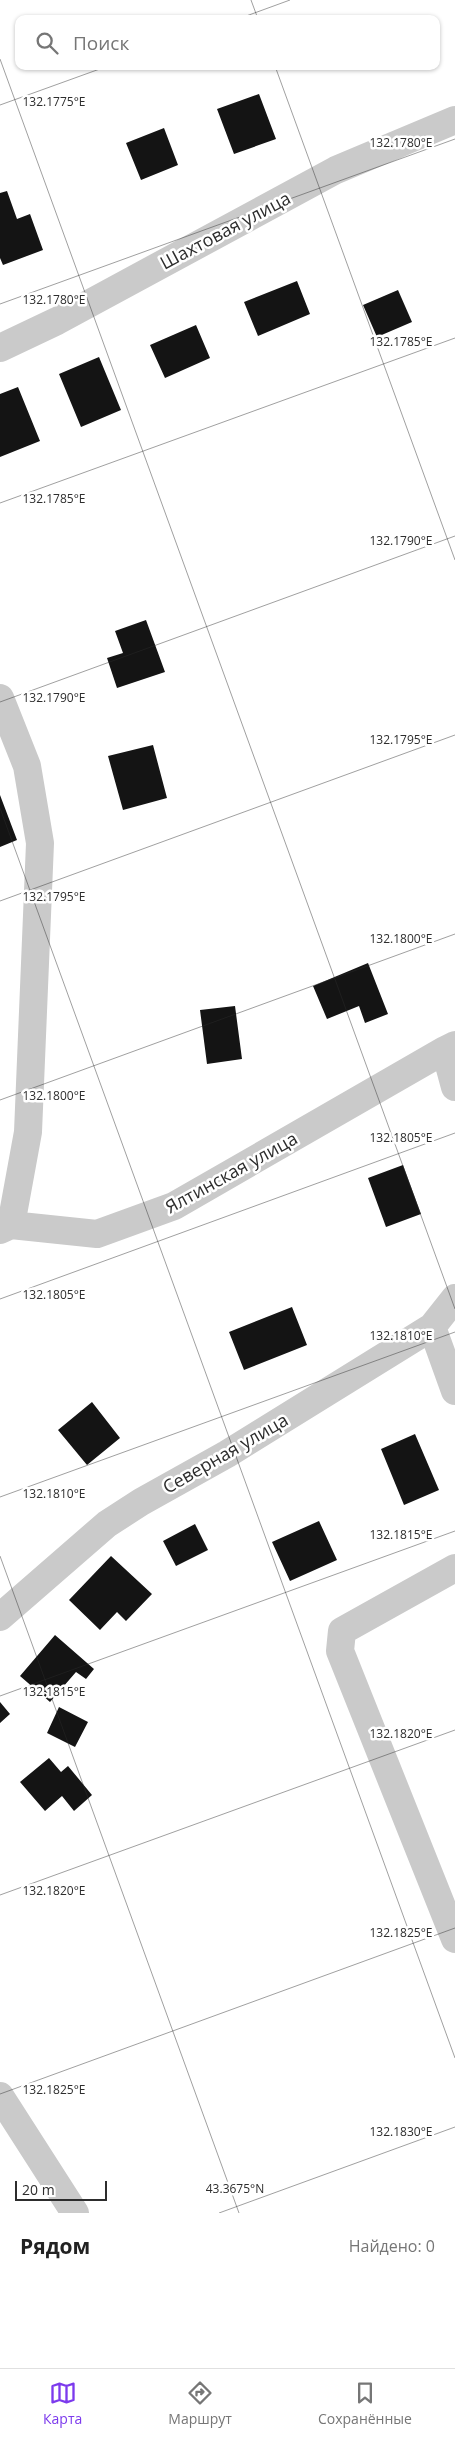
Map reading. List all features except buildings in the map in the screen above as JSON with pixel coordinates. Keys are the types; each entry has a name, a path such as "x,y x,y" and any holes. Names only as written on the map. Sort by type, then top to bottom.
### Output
{"street":[{"name":"Шахтовая улица","path":"0,348 66,316 336,170 455,120"},
{"path":"0,698 27,766 40,844 28,1132 5,1227"},
{"path":"450,1048 455,1088"},
{"name":"Ялтинская улица","path":"5,1227 97,1234 174,1206 450,1048"},
{"name":"Северная улица","path":"0,1617 107,1524 141,1502 226,1454 432,1327 455,1298"},
{"path":"432,1327 455,1391"},
{"path":"455,1568 342,1631 340,1651 455,1939"},
{"path":"0,2096 75,2213"}]}
